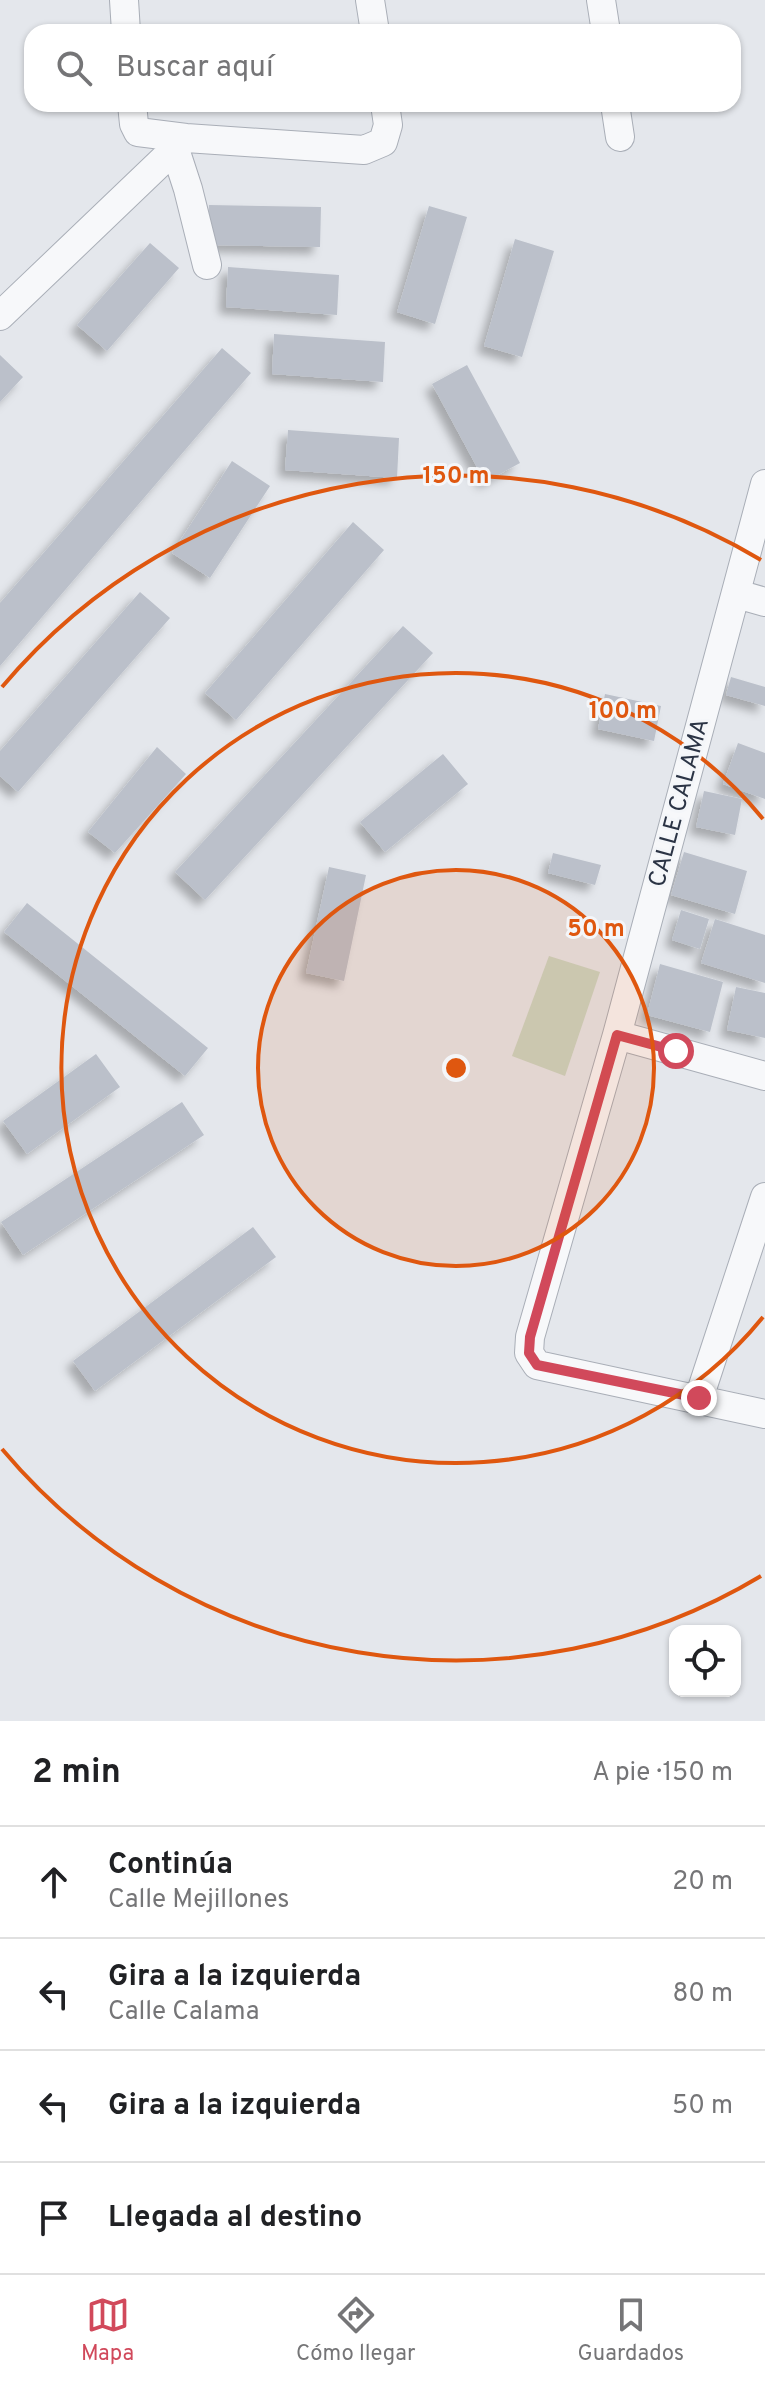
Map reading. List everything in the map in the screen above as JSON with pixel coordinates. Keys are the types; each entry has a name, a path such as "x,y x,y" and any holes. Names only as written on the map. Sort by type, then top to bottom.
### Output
{"street":[{"path":"124,0 126,24"},
{"path":"370,0 374,24"},
{"path":"601,0 605,24"},
{"path":"133,112 138,132 180,144 364,150 383,142 388,125 386,112"},
{"path":"616,112 620,137"},
{"path":"180,144 207,265"},
{"path":"0,316 180,144"},
{"name":"CALLE CALAMA","path":"699,1398 537,1365 529,1353 530,1337 617,1035 765,484"},
{"path":"737,594 765,602"},
{"path":"617,1035 765,1076"},
{"path":"765,1197 699,1398 765,1414"}],"green space":[{"path":"549,956 600,972 565,1076 512,1056"}],"building":[{"path":"209,205 321,207 320,247 208,245"},
{"path":"429,206 467,217 435,324 397,312"},
{"path":"515,239 554,251 522,357 484,346"},
{"path":"150,243 179,268 107,351 77,325"},
{"path":"228,267 339,275 337,315 226,307"},
{"path":"274,334 385,342 383,382 272,374"},
{"path":"222,348 251,373 0,666 0,603"},
{"path":"0,355 23,377 0,402"},
{"path":"467,365 520,463 485,482 432,384"},
{"path":"288,430 399,438 397,478 285,470"},
{"path":"232,461 270,486 210,578 172,553"},
{"path":"353,522 384,550 236,720 205,693"},
{"path":"140,592 170,618 18,792 0,776 0,751"},
{"path":"403,626 433,653 205,900 175,872"},
{"path":"731,677 765,687 765,706 726,695"},
{"path":"605,694 661,706 654,741 598,729"},
{"path":"738,743 765,753 765,799 723,784"},
{"path":"157,747 186,774 115,853 88,832"},
{"path":"443,754 468,784 385,852 360,822"},
{"path":"704,791 742,799 735,835 696,827"},
{"path":"684,852 747,871 735,914 671,895"},
{"path":"553,853 601,865 595,885 548,873"},
{"path":"329,867 366,875 344,981 306,973"},
{"path":"27,903 208,1048 185,1076 4,932"},
{"path":"681,910 709,919 700,949 672,940"},
{"path":"715,919 765,935 765,983 701,963"},
{"path":"660,964 723,982 710,1032 647,1015"},
{"path":"736,987 765,993 765,1038 727,1030"},
{"path":"96,1054 120,1087 27,1154 3,1121"},
{"path":"182,1102 204,1135 23,1255 1,1222"},
{"path":"253,1227 276,1257 95,1391 73,1361"}],"route":[{"path":"676,1051 617,1035 530,1337 529,1353 537,1365 699,1398"}]}
